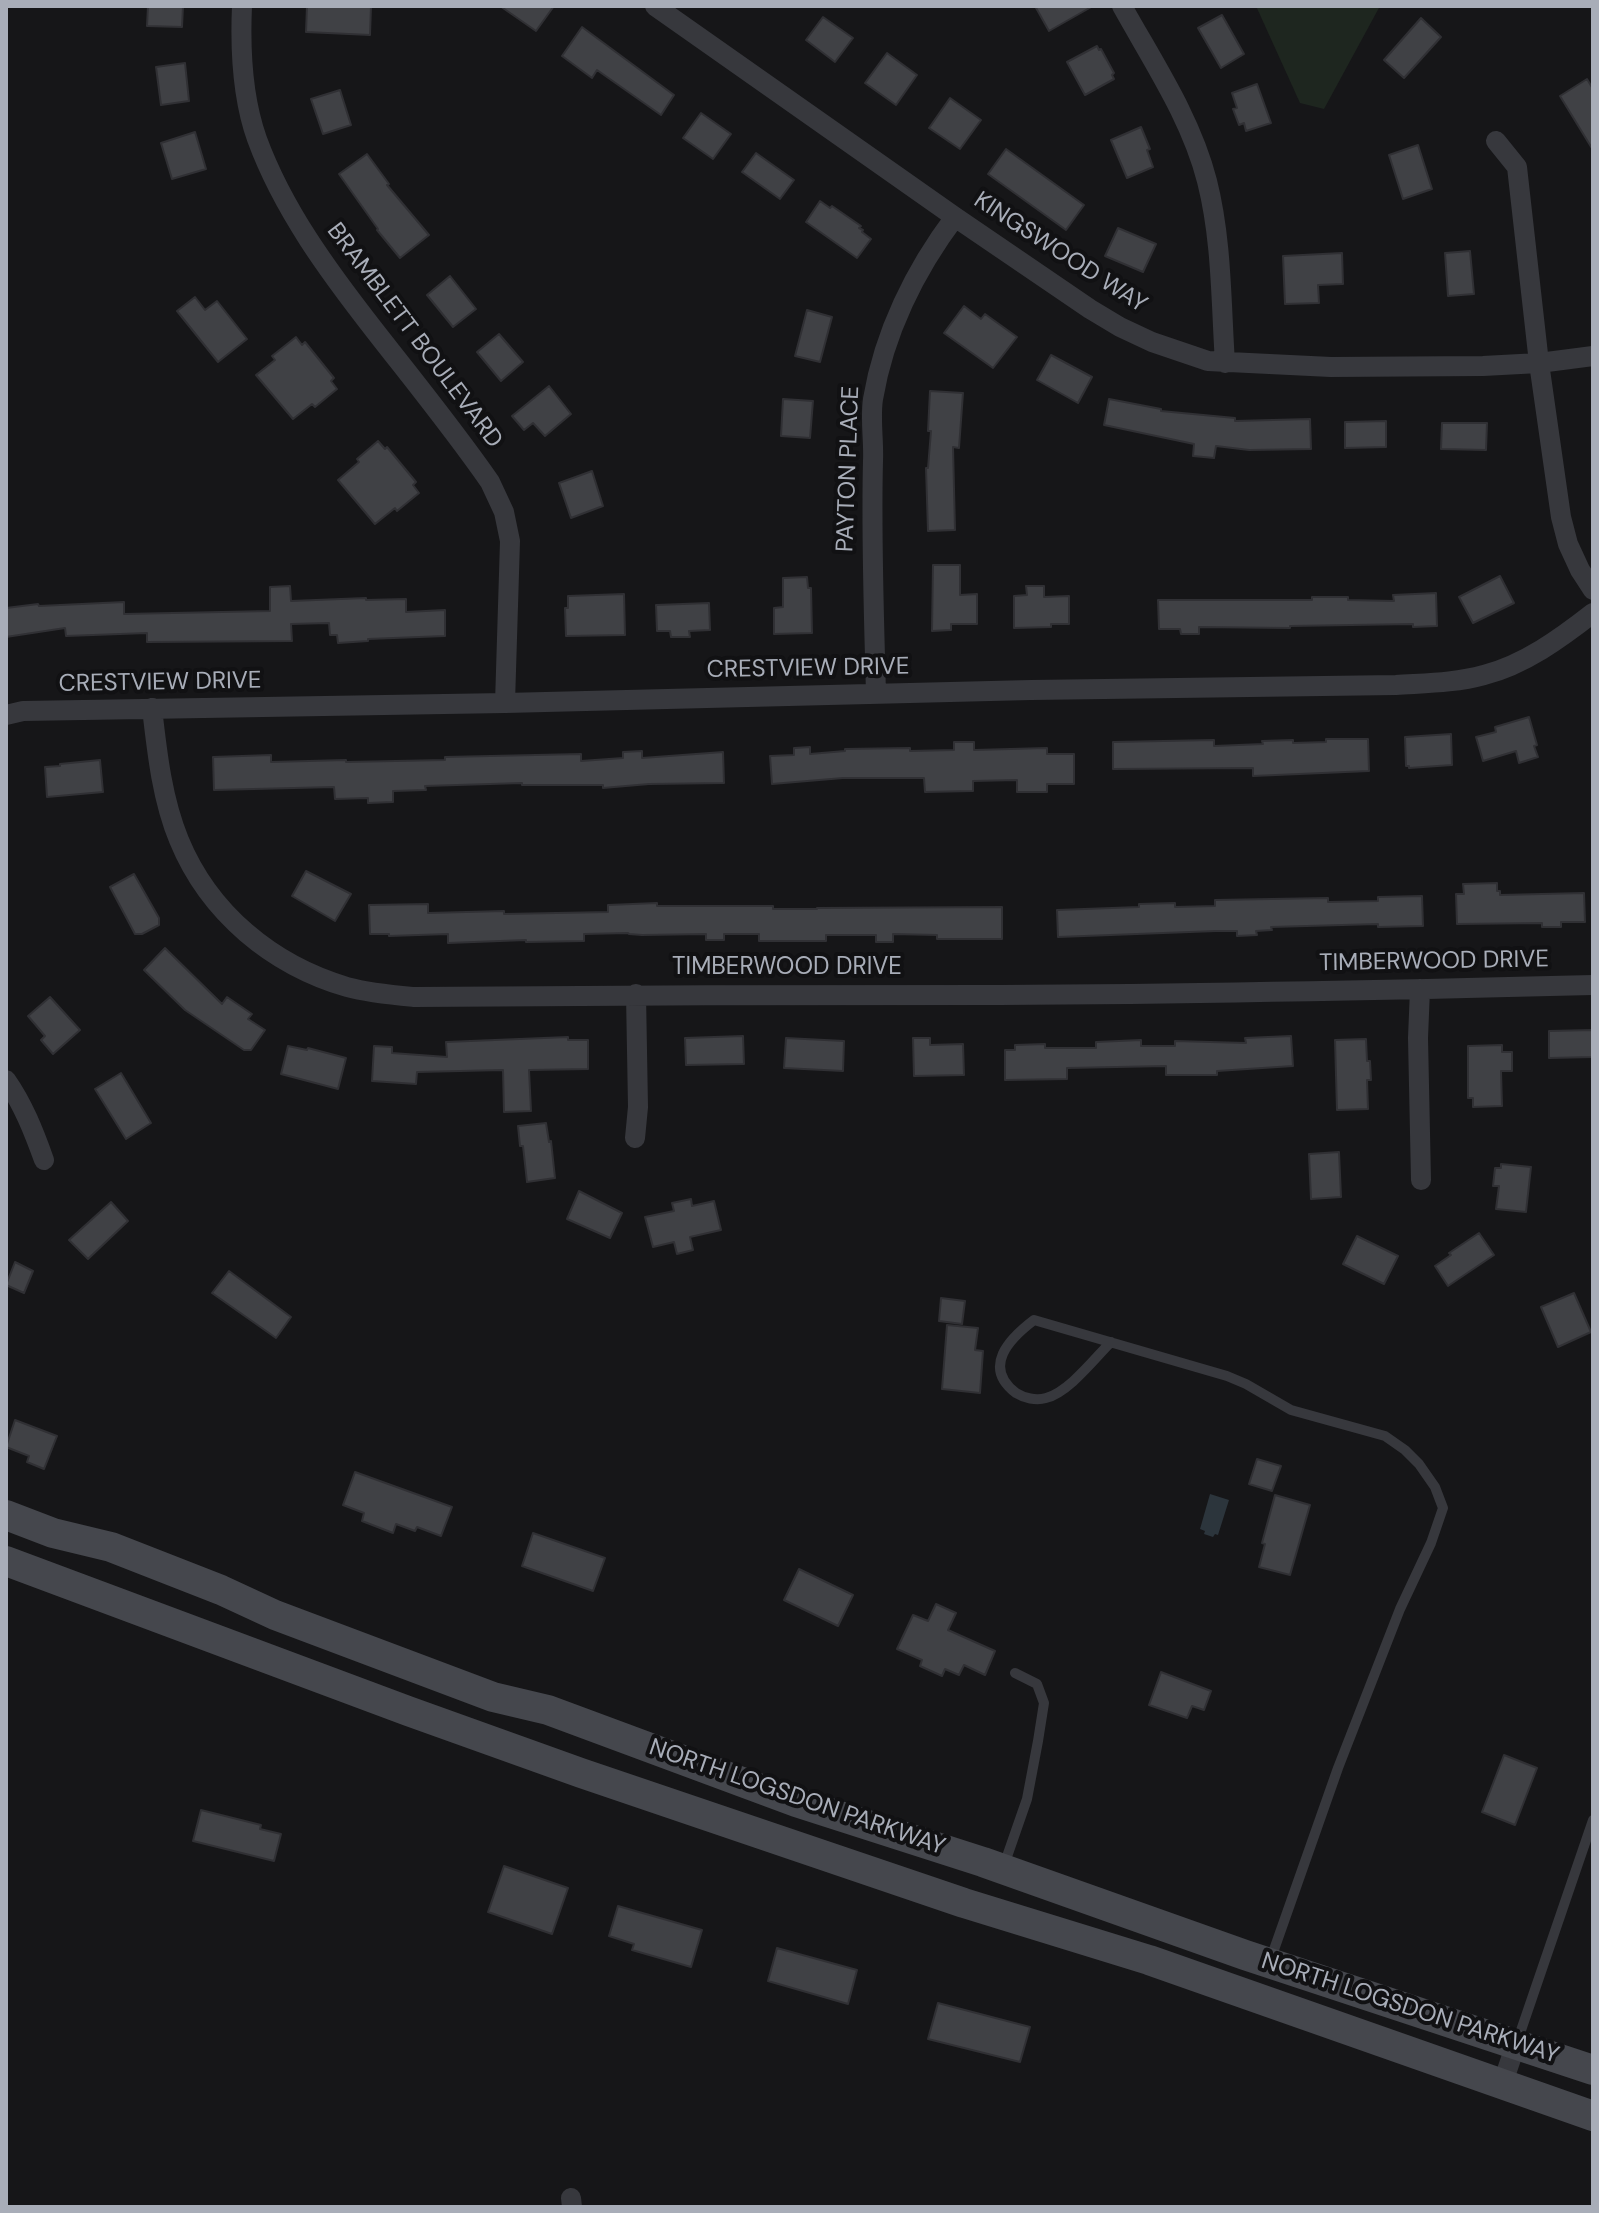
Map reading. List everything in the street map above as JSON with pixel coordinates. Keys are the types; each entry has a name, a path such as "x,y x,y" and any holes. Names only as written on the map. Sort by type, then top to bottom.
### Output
{"main road":[{"name":"NORTH LOGSDON PARKWAY","path":"6,1515 53,1533 111,1547 221,1590 275,1615 493,1697 548,1710 763,1791 993,1866 1502,2085 1593,2116"},
{"name":"NORTH LOGSDON PARKWAY","path":"6,1561 408,1711 686,1810 964,1903 1110,1946 1214,1963 1270,1963 1593,2070"},
{"path":"408,1711 420,1669"},
{"path":"964,1903 993,1866"}],"street":[{"name":"BRAMBLETT BOULEVARD","path":"242,6 241,41 248,107 256,137 281,195 314,249 490,482 504,512 510,541 505,703"},
{"name":"KINGSWOOD WAY","path":"655,6 1090,309 1152,342 1208,361 1331,367 1483,366 1593,356"},
{"path":"1122,6 1184,117 1207,179 1219,268 1225,363"},
{"path":"1496,141 1517,167 1539,363 1561,517 1568,544 1593,590"},
{"name":"PAYTON PLACE","path":"876,694 871,520 872,403 882,355 901,308 927,257 955,217"},
{"name":"CRESTVIEW DRIVE","path":"6,715 23,711 152,708 1381,685 1485,675 1509,666 1569,631 1593,613"},
{"name":"TIMBERWOOD DRIVE","path":"152,708 164,789 178,838 189,863 213,898 243,931 293,966 350,988 381,994 414,997 1002,995 1593,985"},
{"path":"1420,989 1421,1180"},
{"path":"635,1138 638,1107 636,994"},
{"path":"6,1080 33,1130 44,1160"},
{"path":"1502,2085 1516,2044"}],"lane":[{"path":"1111,1342 1075,1378 1044,1399 1023,1398 1007,1386 999,1370 1003,1354 1013,1337 1034,1320 1111,1342 1227,1376 1291,1410 1385,1436 1419,1464 1435,1487 1443,1508 1338,1768 1270,1963"},
{"path":"993,1866 1027,1799 1044,1703 1037,1684 1015,1673"},
{"path":"1516,2044 1593,1820"}],"shaded area":[{"path":"1256,6 1380,6 1324,109 1300,103"},
{"path":"1210,1494 1229,1500 1218,1535 1213,1537 1200,1529"}],"building":[{"path":"148,6 183,6 182,27 147,26"},
{"path":"307,6 371,6 370,35 306,32"},
{"path":"500,6 554,6 536,31"},
{"path":"1035,6 1093,6 1049,31"},
{"path":"1222,15 1244,54 1221,68 1198,28"},
{"path":"823,17 853,38 835,62 806,40"},
{"path":"1421,18 1441,37 1404,78 1384,60"},
{"path":"582,27 674,95 661,115 597,70 592,78 562,56"},
{"path":"1097,46 1114,73 1114,79 1085,95 1067,62"},
{"path":"887,53 917,75 896,105 865,83"},
{"path":"185,63 189,101 161,105 156,67"},
{"path":"1587,79 1593,89 1593,150 1560,96"},
{"path":"1257,84 1271,123 1246,131 1244,123 1239,125 1233,109 1237,108 1232,93"},
{"path":"340,90 351,125 323,134 311,99"},
{"path":"950,98 981,120 960,149 929,128"},
{"path":"701,113 731,134 713,159 683,138"},
{"path":"1141,127 1153,167 1127,178 1111,140"},
{"path":"195,132 206,169 172,179 161,143"},
{"path":"1418,145 1432,189 1403,199 1389,155"},
{"path":"1006,149 1084,205 1066,230 988,174"},
{"path":"756,153 794,180 780,199 742,172"},
{"path":"367,154 387,185 429,235 400,258 339,174"},
{"path":"820,201 861,226 862,232 871,239 857,258 806,222"},
{"path":"1118,228 1156,244 1143,272 1105,256"},
{"path":"1470,251 1474,294 1448,296 1445,253"},
{"path":"1342,253 1343,284 1318,285 1319,303 1285,304 1283,256"},
{"path":"450,276 476,309 453,327 427,295"},
{"path":"195,297 205,310 217,301 247,339 218,362 177,311"},
{"path":"964,306 981,319 985,314 1017,337 993,368 944,333"},
{"path":"807,310 832,317 820,362 795,356"},
{"path":"499,334 523,362 501,381 477,352"},
{"path":"296,337 302,345 305,342 334,378 331,381 337,389 315,407 312,404 293,419 256,375 275,360 272,356"},
{"path":"1051,355 1092,377 1078,403 1037,380"},
{"path":"549,386 571,414 545,436 533,423 524,430 512,416"},
{"path":"930,391 963,393 959,448 953,447 955,530 928,531 926,468 931,431 928,431"},
{"path":"783,399 813,401 810,438 781,436"},
{"path":"1109,399 1161,411 1235,418 1235,421 1310,419 1311,449 1249,450 1216,446 1214,458 1193,456 1194,444 1104,425"},
{"path":"1386,421 1386,447 1345,448 1345,422"},
{"path":"1442,423 1487,423 1486,450 1441,449"},
{"path":"378,441 385,449 387,447 416,482 413,485 419,493 375,524 338,480"},
{"path":"592,471 603,506 571,518 559,483"},
{"path":"933,565 960,565 960,595 977,594 977,624 951,624 951,630 932,631"},
{"path":"1500,576 1514,603 1473,623 1459,597"},
{"path":"807,577 808,588 811,588 812,633 774,634 774,608 783,607 783,578"},
{"path":"290,586 291,601 406,599 406,612 445,610 445,636 338,643 337,635 330,635 329,623 291,624 292,641 147,642 147,633 66,636 65,628 6,637 6,608 124,602 124,614 270,611 270,587"},
{"path":"1026,586 1044,586 1044,597 1069,596 1069,624 1014,628 1014,596 1027,595"},
{"path":"1436,593 1437,626 1199,627 1199,634 1181,634 1180,629 1159,629 1158,600 1312,600 1312,597 1348,597 1348,600 1394,601 1393,595"},
{"path":"624,594 625,635 566,636 568,596"},
{"path":"709,603 710,630 689,631 690,637 671,637 670,631 657,631 656,605"},
{"path":"1529,717 1538,757 1519,763 1516,751 1483,761 1476,737 1496,732 1495,727"},
{"path":"1451,734 1452,765 1406,766 1405,737"},
{"path":"1326,739 1368,739 1369,771 1253,776 1253,768 1113,769 1113,742 1214,740 1214,746 1263,744 1262,741 1326,742"},
{"path":"954,742 974,742 974,750 1047,748 1047,754 1074,754 1074,784 1047,784 1047,792 1017,792 1017,780 973,781 973,791 925,792 924,778 843,778 772,784 770,756 794,755 794,748 810,747 810,754 845,749 954,750"},
{"path":"642,751 642,758 723,752 724,783 603,788 603,785 522,783 425,786 426,790 393,791 393,802 368,803 368,798 335,799 334,787 214,790 213,757 271,755 271,762 346,762 581,754 581,761 623,758 623,752"},
{"path":"100,760 103,792 47,797 45,767"},
{"path":"306,871 351,894 335,921 292,896"},
{"path":"134,874 159,918 159,925 142,934 135,934 110,887"},
{"path":"1497,883 1500,895 1584,893 1585,922 1561,922 1561,927 1542,927 1542,923 1457,924 1456,894 1464,894 1463,884"},
{"path":"1422,896 1423,926 1271,927 1272,930 1256,931 1257,935 1237,936 1237,931 1216,931 1058,937 1057,910 1175,903 1175,907 1215,906 1215,900 1328,898 1328,902"},
{"path":"657,903 657,906 773,906 773,909 1002,907 1002,939 937,939 937,935 893,934 893,942 876,942 876,935 826,935 826,941 759,941 759,934 724,934 724,940 706,940 706,934 628,933 584,934 584,941 448,943 448,934 370,934 369,905 428,904 428,913 504,911 504,914 608,912 608,905"},
{"path":"165,948 222,1004 227,997 252,1014 248,1019 265,1030 251,1050 244,1050 185,1010 144,970"},
{"path":"50,997 80,1030 53,1054 41,1040 45,1036 28,1016"},
{"path":"1593,1030 1593,1057 1549,1058 1549,1031"},
{"path":"743,1036 744,1064 686,1065 685,1038"},
{"path":"1291,1036 1293,1066 1217,1071 1217,1075 1166,1075 1166,1066 1067,1068 1067,1079 1005,1080 1005,1050 1015,1050 1015,1045 1096,1048 1096,1042 1141,1040 1141,1046 1175,1046 1175,1041 1246,1043 1245,1038"},
{"path":"568,1037 568,1040 588,1040 588,1069 529,1070 531,1111 504,1112 503,1070 417,1072 416,1084 372,1081 374,1046 392,1047 392,1053 447,1057 446,1042"},
{"path":"786,1038 844,1041 843,1071 784,1068"},
{"path":"913,1038 930,1038 930,1045 963,1044 964,1075 914,1076"},
{"path":"1366,1039 1371,1080 1367,1080 1368,1109 1337,1110 1335,1040"},
{"path":"1502,1045 1502,1052 1512,1052 1512,1071 1501,1071 1502,1106 1473,1107 1473,1098 1468,1098 1468,1046"},
{"path":"288,1046 346,1058 338,1089 281,1074"},
{"path":"121,1073 151,1123 126,1139 95,1089"},
{"path":"546,1123 555,1178 527,1182 518,1126"},
{"path":"1339,1152 1341,1197 1311,1199 1309,1154"},
{"path":"1501,1164 1531,1167 1526,1212 1496,1209 1499,1186 1493,1186 1495,1168 1501,1168"},
{"path":"579,1191 622,1213 610,1238 567,1219"},
{"path":"691,1199 692,1206 714,1201 721,1230 690,1237 693,1250 677,1254 674,1242 653,1247 645,1217 674,1211 672,1203"},
{"path":"111,1202 128,1221 88,1259 69,1240"},
{"path":"1479,1233 1494,1255 1448,1286 1435,1266"},
{"path":"1357,1236 1398,1256 1384,1284 1343,1264"},
{"path":"15,1262 33,1271 24,1293 6,1285"},
{"path":"229,1271 291,1317 276,1338 212,1293"},
{"path":"1574,1293 1591,1332 1558,1347 1541,1307"},
{"path":"941,1298 965,1301 962,1324 939,1321"},
{"path":"947,1325 978,1328 975,1350 983,1351 980,1393 942,1389"},
{"path":"15,1420 57,1436 44,1469 27,1462 29,1456 6,1447"},
{"path":"1257,1459 1281,1466 1272,1491 1249,1484"},
{"path":"355,1472 452,1507 441,1536 417,1527 415,1531 396,1524 393,1533 362,1521 364,1513 343,1505"},
{"path":"1275,1495 1310,1505 1290,1575 1259,1567"},
{"path":"533,1533 605,1558 593,1591 522,1566"},
{"path":"799,1569 853,1595 838,1626 784,1600"},
{"path":"936,1604 956,1613 948,1630 995,1651 985,1675 964,1665 959,1675 945,1669 942,1676 920,1666 922,1660 897,1649 913,1615 928,1621"},
{"path":"1161,1672 1211,1691 1204,1710 1192,1706 1187,1718 1149,1705"},
{"path":"1504,1755 1537,1768 1515,1825 1482,1812"},
{"path":"201,1810 261,1825 260,1829 281,1834 274,1861 193,1841"},
{"path":"504,1866 568,1888 552,1934 488,1912"},
{"path":"618,1906 702,1930 691,1967 632,1950 634,1944 609,1936"},
{"path":"777,1948 857,1970 848,2004 768,1981"},
{"path":"938,2003 1030,2027 1020,2062 928,2039"}]}
